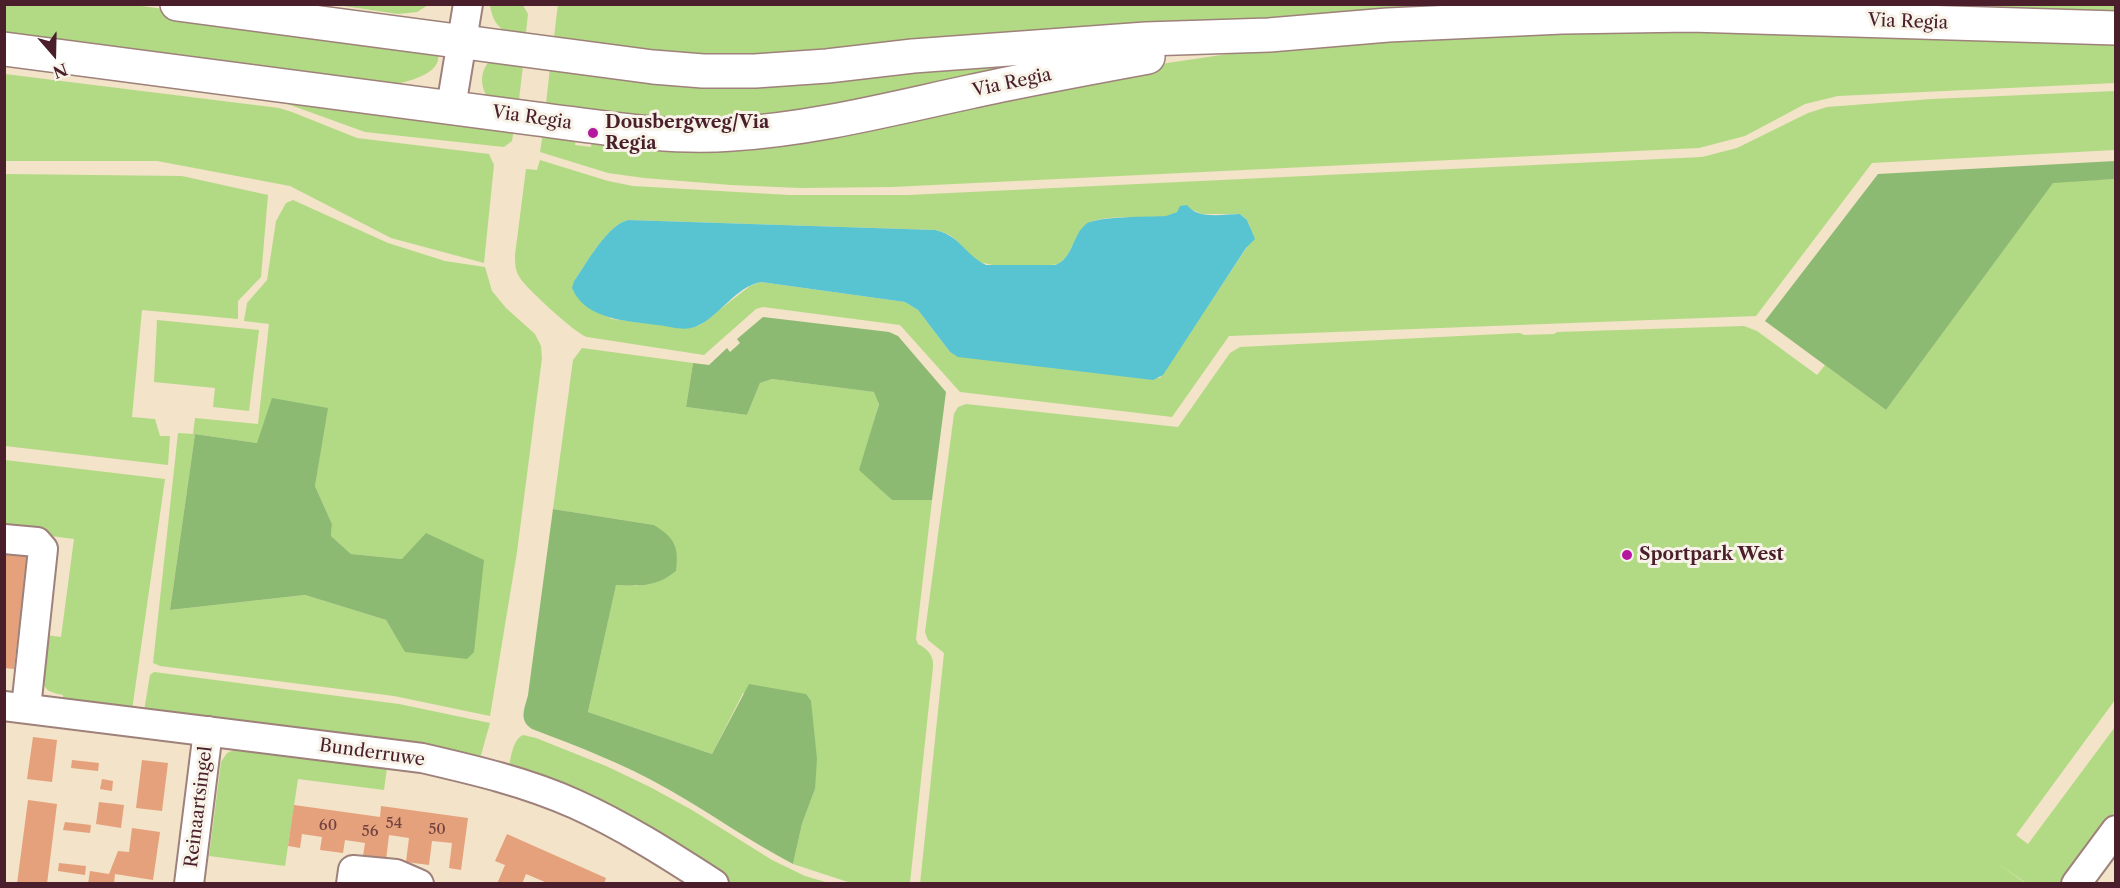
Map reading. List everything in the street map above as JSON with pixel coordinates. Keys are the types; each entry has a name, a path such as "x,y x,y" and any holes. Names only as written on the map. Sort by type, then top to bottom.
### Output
{"main road":[{"name":"Via Regia","path":"177,4 653,67 703,71 754,71 913,56 1125,41 1269,35 1468,20 1691,15 2115,28"},
{"name":"Via Regia","path":"4,49 625,130 686,135 784,130 846,120 1020,81 1269,35"}],"street":[{"path":"451,107 468,4"},
{"path":"4,538 37,542 43,549 15,707"},
{"name":"Bunderruwe","path":"15,707 422,759 501,777 575,804 650,843 714,884"},
{"name":"Reinaartsingel","path":"189,884 208,731"},
{"path":"2076,884 2115,830"},
{"path":"351,884 353,870 396,874 419,884"}],"green space":[{"path":"127,4 434,46 438,54 438,62 428,73 395,84 5,42 5,5"},
{"path":"558,4 1570,5 739,62 553,45"},
{"path":"2115,4 2116,15 1750,5"},
{"path":"337,5 428,5 417,12 398,14"},
{"path":"490,5 523,5 528,14 525,41 497,24"},
{"path":"1560,29 2115,39 2115,83 1838,96 1805,104 1745,136 1699,148 892,187 800,188 644,178 608,173 540,152 543,133 576,138 575,145 591,147 594,133 653,139 1235,53 1296,46"},
{"path":"1107,49 776,122 545,113 551,58"},
{"path":"5,57 515,123 512,141 504,147 365,132 282,102 5,66"},
{"path":"524,57 518,108 487,97 482,79 489,61"},
{"path":"5,74 279,108 357,138 489,154 494,165 484,263 391,238 290,186 157,161 5,161"},
{"path":"2115,91 2115,150 1872,163 1756,316 1229,336 1172,417 960,392 900,325 763,307 756,309 704,355 587,337 562,319 532,291 520,278 515,264 526,169 537,170 540,160 608,181 633,186 789,195 908,195 1702,157 1737,148 1808,113 1827,107 1932,99","holes":["1188,208 1202,214 1240,214 1250,226 1251,241 1160,378 955,354 950,352 918,310 905,302 761,282 750,286 700,325 690,328 612,319 584,304 573,291 574,281 598,246 612,230 628,220 935,230 954,238 969,254 982,262 991,265 1028,267 1058,264 1063,261 1080,230 1100,219 1167,216"]},
{"path":"2115,161 2115,179 2053,183 1886,410 1765,321 1878,174"},
{"path":"5,174 182,176 268,195 261,277 238,301 238,319 142,310 132,417 155,419 160,436 170,436 168,465 5,446"},
{"name":"Sportpark West","path":"2115,179 2115,700 2016,835 2028,844 2115,727 2115,811 2062,883 2026,883 1996,862 2025,883 920,884 944,653 928,640 925,632 954,414 958,407 966,404 1178,427 1230,353 1240,347 1520,333 1524,335 1744,326 1757,331 1817,375 1825,365 1886,410 2053,182"},
{"path":"293,200 388,243 445,261 485,267 492,291 506,308 535,334 541,346 542,358 517,552 490,716 394,696 160,666 153,663 178,433 193,434 195,418 258,424 269,324 244,321 247,303 267,280 276,221 286,203","holes":["327,408 315,486 332,524 331,536 351,554 402,559 406,652 386,620 305,595 170,610 195,434 257,443"]},
{"path":"763,317 889,332 898,336 946,392 932,500 892,500 859,470 879,404 874,392 772,379 760,383 747,415 686,407 693,363 709,365 727,348 730,352 740,343 737,339"},
{"path":"157,320 259,330 249,411 213,407 215,388 154,382"},
{"path":"582,348 693,363 686,407 747,415 760,383 772,379 875,392 879,403 860,470 892,500 932,500 916,639 918,644 930,653 933,667 910,883 851,883 793,864 802,824 815,789 743,693 712,754 588,712 616,584 638,586 654,525 553,509 573,360"},
{"path":"272,398 328,408 315,486 332,524 331,536 351,554 402,559 426,533 484,560 474,652 467,659 405,652 386,620 305,595 170,610 195,434 257,443"},
{"path":"5,460 165,479 132,710 63,700 63,695 49,691 44,686 41,665 46,635 61,637 74,539 5,530"},
{"path":"553,509 654,525 667,534 676,549 676,571 669,576 655,583 616,585 588,712 712,754 749,684 806,694 811,701 817,759 815,789 802,824 793,864 650,779 532,729 525,722 524,714"},
{"path":"154,672 399,704 490,723 479,762 144,711 150,675"},
{"path":"523,735 606,766 650,787 692,810 772,860 805,876 829,883 728,883 710,870 508,771 514,745"},
{"path":"234,750 387,768 384,790 298,779 285,866 209,856 221,762 227,753"}],"water":[{"path":"1187,205 1198,213 1240,214 1247,220 1255,239 1246,248 1163,375 1153,380 958,357 950,352 918,310 905,302 761,282 735,295 713,316 697,326 682,329 621,320 597,313 578,299 572,288 574,281 605,237 628,220 935,230 951,236 972,256 986,265 1055,265 1065,258 1081,229 1092,221 1166,216 1177,212 1180,206"}],"building":[{"path":"4,549 28,552 14,669 4,668"},
{"path":"33,737 57,740 52,782 27,779"},
{"path":"72,760 99,763 98,771 71,768"},
{"path":"142,760 168,763 162,811 136,808"},
{"path":"102,779 113,781 112,791 100,789"},
{"path":"28,800 57,804 47,884 17,884"},
{"path":"99,802 124,805 121,828 96,824"},
{"path":"294,805 380,817 381,806 468,818 461,870 449,868 452,843 432,841 429,865 406,862 409,838 389,835 386,860 363,856 365,843 345,840 343,853 320,850 322,837 302,834 300,848 288,846"},
{"path":"65,822 91,825 90,833 63,830"},
{"path":"132,828 160,832 153,880 115,874 114,884 88,884 90,871 109,874 118,851 129,852"},
{"path":"507,834 606,878 604,884 544,884 545,882 526,874 522,884 497,884 505,865 495,861"},
{"path":"59,863 86,866 85,875 58,871"}],"place":[{"name":"Dousbergweg/Via Regia","path":"593,133"},
{"name":"Sportpark West","path":"1627,555"}]}
